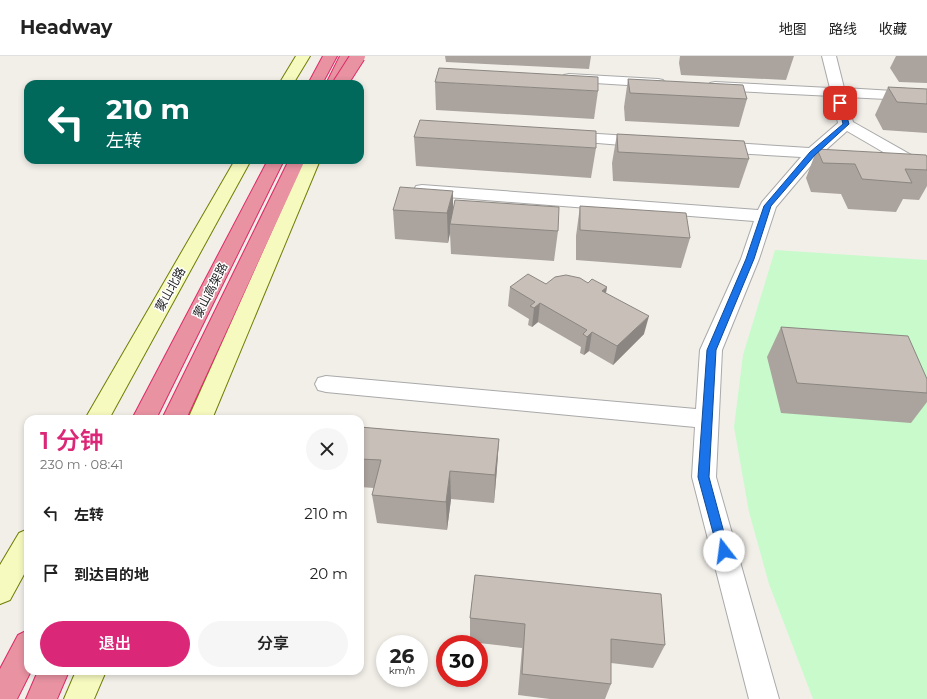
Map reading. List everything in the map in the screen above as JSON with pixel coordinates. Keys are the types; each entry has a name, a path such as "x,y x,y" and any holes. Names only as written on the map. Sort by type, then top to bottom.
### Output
{"highway":[{"path":"310,80 317,56"},
{"path":"317,80 330,56"},
{"path":"335,80 347,56"},
{"path":"342,80 357,56"},
{"name":"蒙山高架路","path":"146,415 274,164"},
{"name":"蒙山高架路","path":"176,415 295,164"},
{"path":"1,699 24,654"},
{"path":"40,699 52,675"}],"main road":[{"path":"288,80 303,56"},
{"path":"347,80 357,56"},
{"name":"蒙山北路","path":"99,415 241,164"},
{"path":"202,415 310,164"},
{"path":"0,591 24,548"},
{"path":"79,699 89,675"}],"street":[{"path":"829,56 846,124 927,171"},
{"path":"559,78 670,84"},
{"path":"702,85 927,98"},
{"path":"764,699 704,477 711,350 750,259 768,206 812,153 846,124"},
{"path":"550,136 661,144"},
{"path":"701,146 812,153"},
{"path":"905,158 927,160"},
{"path":"414,189 764,216"},
{"path":"326,384 707,419"}],"green space":[{"path":"775,250 927,260 927,699 813,699 769,584 749,512 734,427 743,355"}],"building":[{"path":"439,68 598,77 598,91 435,82"},
{"path":"628,79 743,85 747,99 630,93"},
{"path":"888,87 927,89 927,104 897,102"},
{"path":"420,120 596,131 596,148 414,137"},
{"path":"617,134 744,141 749,159 618,152"},
{"path":"817,149 926,155 927,170 905,169 912,183 862,179 855,164 823,163"},
{"path":"400,187 453,191 447,213 393,210"},
{"path":"455,200 559,207 558,231 450,224"},
{"path":"580,206 686,213 690,238 580,230"},
{"path":"528,274 546,284 555,277 566,275 580,278 588,283 592,279 607,287 602,291 649,316 617,346 592,332 587,337 583,334 587,330 540,303 534,308 530,306 535,302 510,287"},
{"path":"781,327 908,336 927,379 927,393 797,383"},
{"path":"364,427 499,439 495,475 450,471 446,502 372,495 381,460 364,459"},
{"path":"475,575 661,594 665,645 611,639 611,684 522,674 525,624 470,618"}],"route":[{"path":"724,551 704,477 711,350 750,259 768,206 812,153 846,124 840,103"}]}
